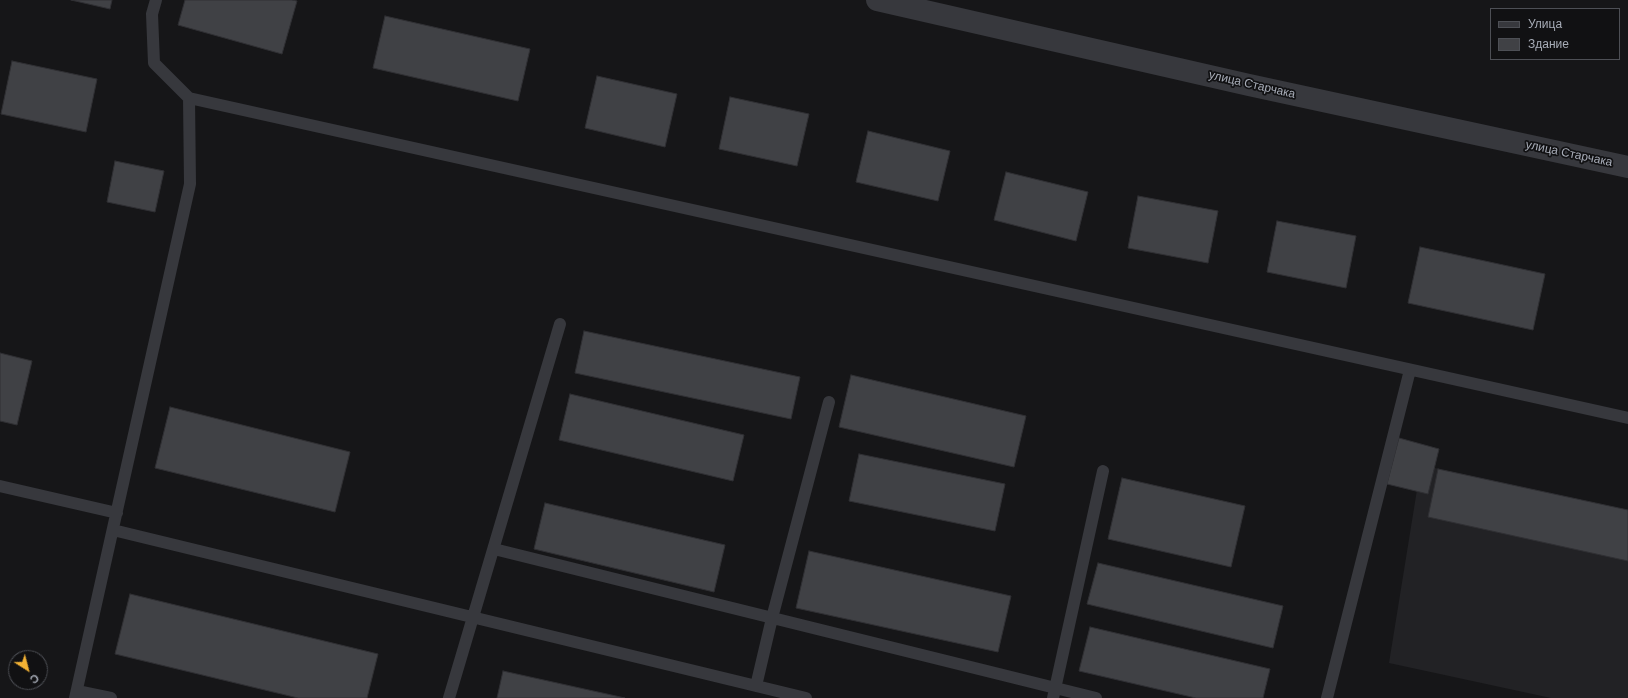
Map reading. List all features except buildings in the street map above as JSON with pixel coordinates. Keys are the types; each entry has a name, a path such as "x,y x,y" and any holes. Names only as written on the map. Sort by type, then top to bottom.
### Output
{"street":[{"name":"улица Старчака","path":"877,0 1242,83 1628,167"}],"lane":[{"path":"156,0 152,14 154,63 189,98 1628,418"},
{"path":"111,698 76,695 190,184 189,98"},
{"path":"449,698 560,324"},
{"path":"1327,698 1410,370"},
{"path":"756,686 772,618 829,402"},
{"path":"1054,693 1104,471"},
{"path":"0,486 117,513"},
{"path":"113,530 806,698"},
{"path":"494,549 772,618 1054,693 1096,698"}],"shaded area":[{"path":"1421,465 1628,510 1628,698 1551,698 1389,663"}]}
